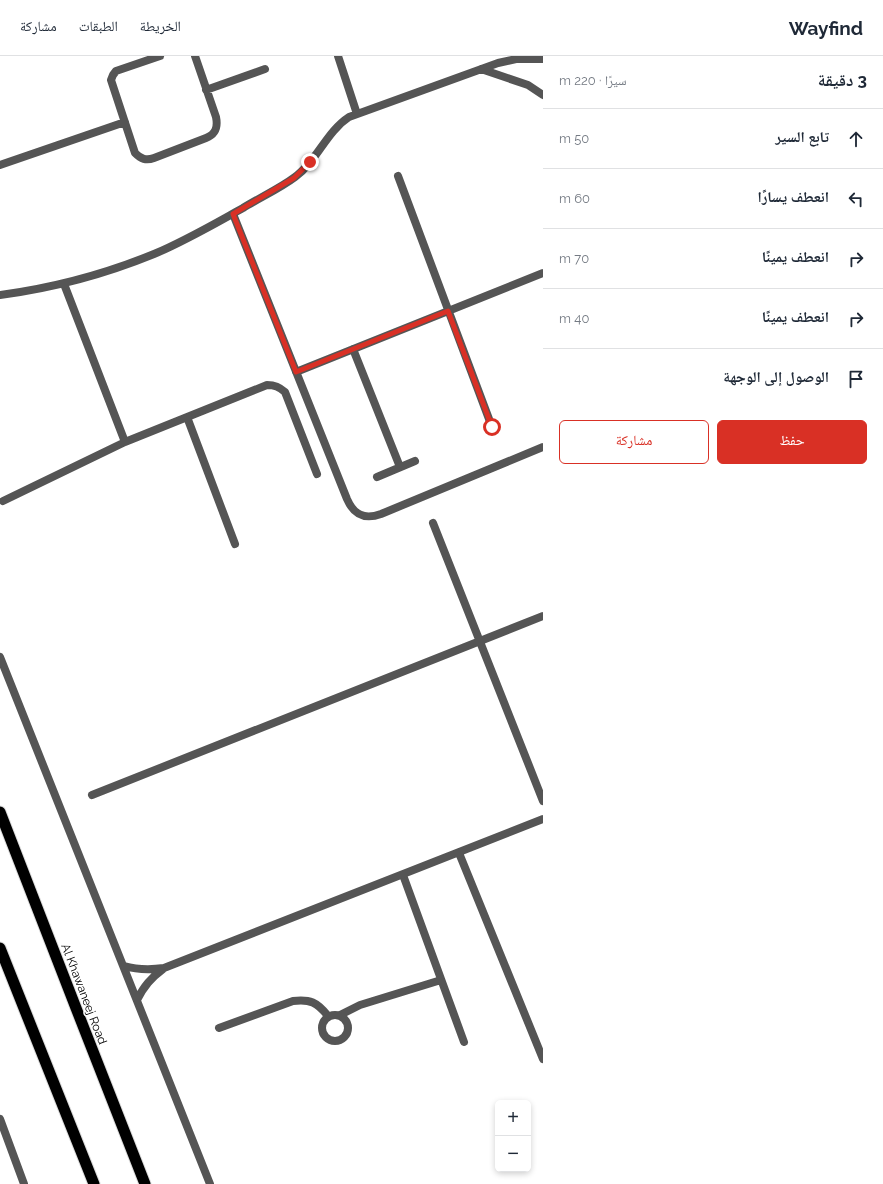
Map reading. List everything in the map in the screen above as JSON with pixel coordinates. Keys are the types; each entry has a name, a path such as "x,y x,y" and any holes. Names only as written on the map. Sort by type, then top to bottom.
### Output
{"highway":[{"name":"Al Khawaneej Road","path":"0,812 145,1184"},
{"path":"0,948 94,1184"}],"street":[{"path":"160,56 116,71 111,80 135,153 139,157 149,160 206,138 212,135 216,130 217,124 195,56"},
{"path":"338,56 357,114"},
{"path":"0,295 64,284 155,254 201,232 294,178 310,162 336,127 357,114 498,63 516,59 543,59"},
{"path":"206,90 265,69"},
{"path":"481,69 528,86 543,95"},
{"path":"0,165 125,122"},
{"path":"398,176 492,427"},
{"path":"233,214 350,507 356,513 373,517 543,447"},
{"path":"296,372 543,273"},
{"path":"64,284 125,442"},
{"path":"353,349 400,467"},
{"path":"3,501 125,442 267,385 274,385 285,392 317,474"},
{"path":"187,417 235,544"},
{"path":"377,477 415,461"},
{"path":"433,523 543,801"},
{"path":"92,795 543,616"},
{"path":"0,657 210,1184"},
{"path":"124,966 144,970 164,968 543,819"},
{"path":"459,853 543,1059"},
{"path":"403,875 464,1042"},
{"path":"137,1000 143,988 164,968"},
{"path":"340,1015 360,1005 441,980"},
{"path":"219,1028 293,1001 303,1000 313,1002 322,1008 328,1016"},
{"path":"334,1014 345,1018 348,1024 348,1030 346,1035 341,1040 329,1040 324,1037 321,1025 323,1020 328,1016 334,1014"},
{"path":"0,1119 24,1184"}],"route":[{"path":"310,162 303,171 294,178 233,214 296,372 448,311 492,427"}]}
